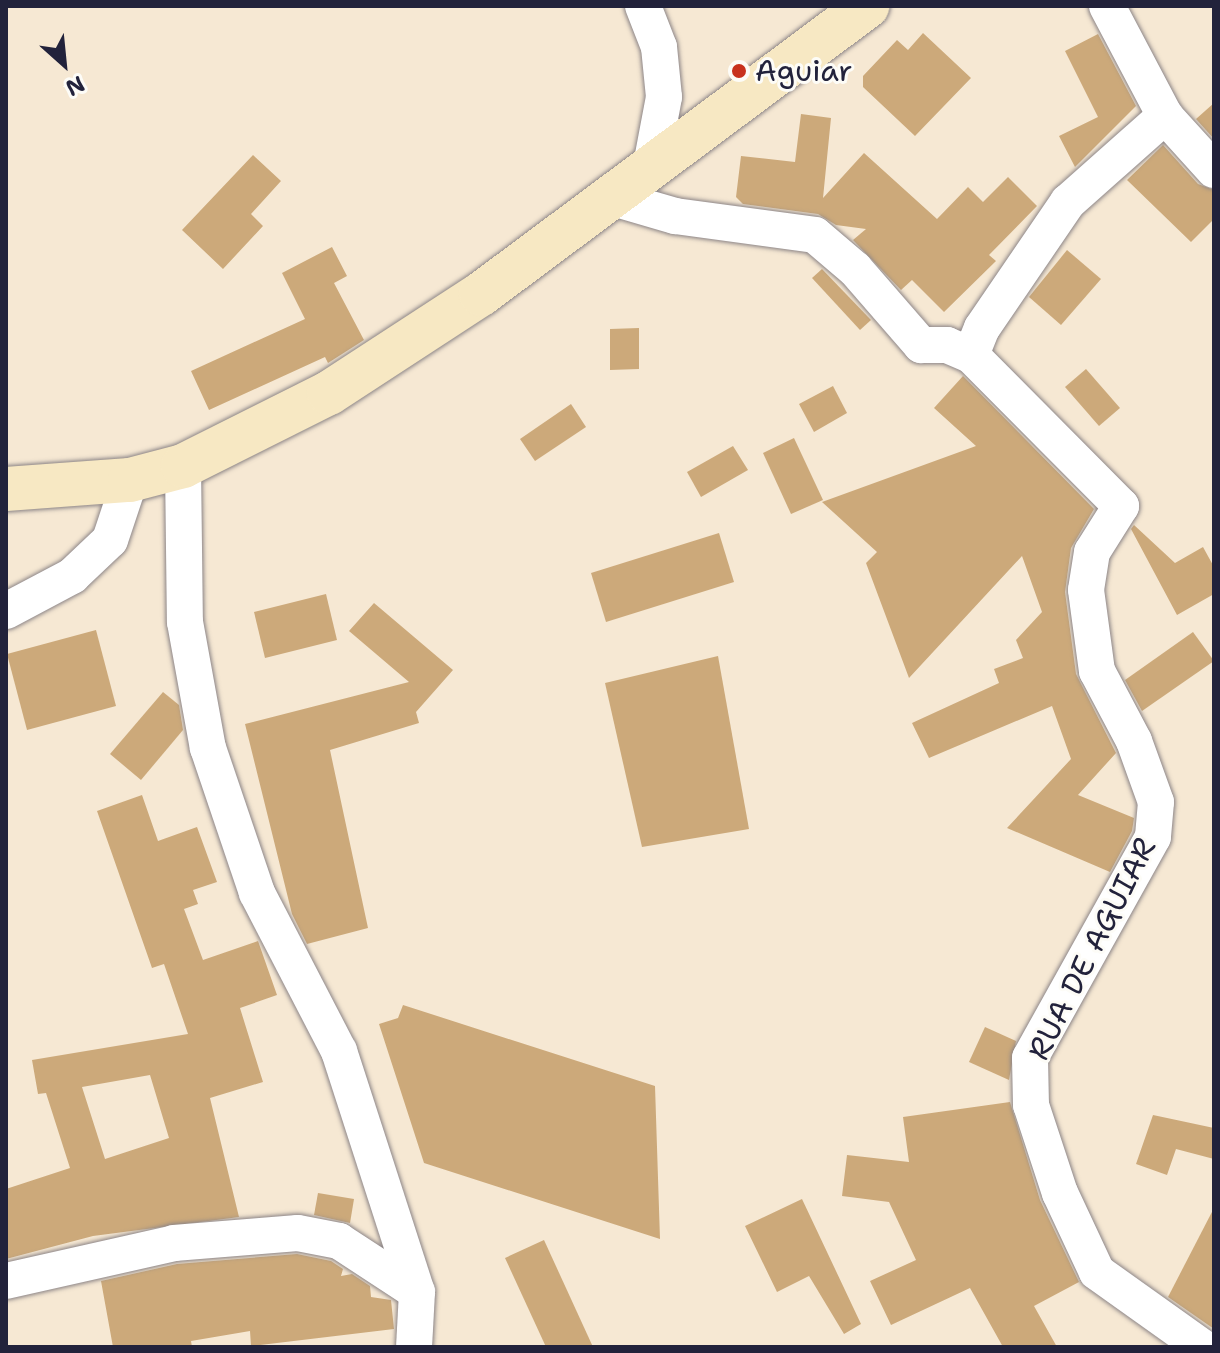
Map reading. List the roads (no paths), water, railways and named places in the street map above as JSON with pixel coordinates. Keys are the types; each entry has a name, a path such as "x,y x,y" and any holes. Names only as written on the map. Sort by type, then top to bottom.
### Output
{"main road":[{"path":"6,489 130,480 183,466 233,446 406,346 650,171 867,6"}],"street":[{"path":"643,6 659,47 664,97 650,171"},
{"path":"1107,6 1165,116 1214,170"},
{"path":"613,198 675,216 815,235 855,269 921,345 947,345 971,355 982,328 1068,202 1165,116"},
{"name":"RUA DE AGUIAR","path":"971,355 1121,506 1092,552 1086,590 1097,671 1134,741 1156,802 1153,837 1030,1058 1031,1105 1060,1193 1097,1272 1183,1342"},
{"path":"183,466 185,622 208,748 257,893 339,1051 417,1292 414,1347"},
{"path":"6,611 72,576 110,540 130,480"},
{"path":"6,1281 174,1243 298,1233 339,1241 417,1292"}],"place":[{"name":"Aguiar","path":"739,71"}]}
